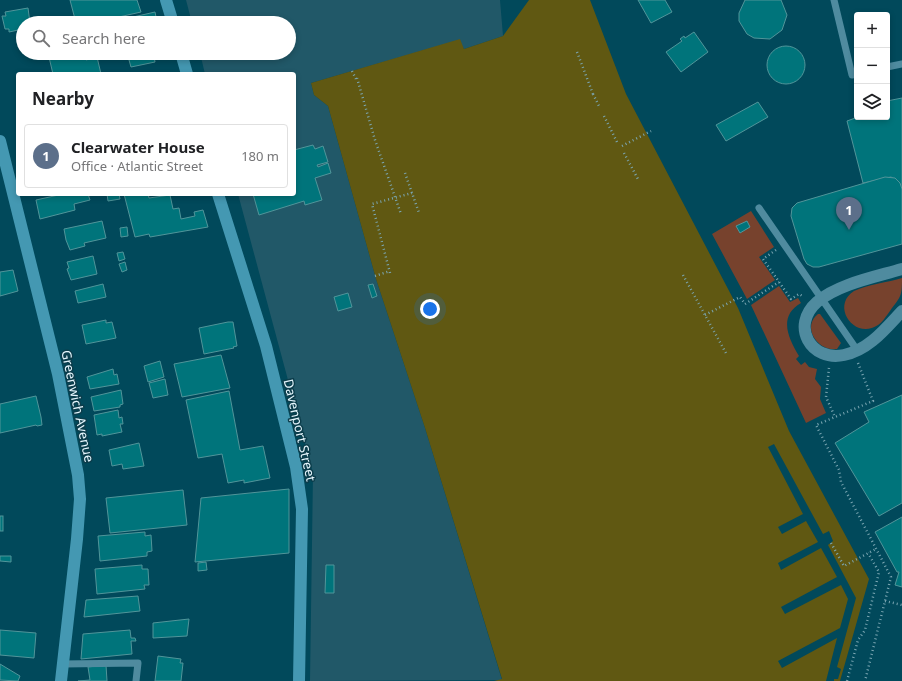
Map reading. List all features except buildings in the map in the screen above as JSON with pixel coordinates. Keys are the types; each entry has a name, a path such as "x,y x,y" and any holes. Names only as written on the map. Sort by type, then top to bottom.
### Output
{"main road":[{"path":"166,0 171,16"},
{"path":"183,60 186,72"},
{"name":"Greenwich Avenue","path":"0,141 54,358 74,448 78,475 80,499 77,539 61,681"},
{"name":"Davenport Street","path":"219,196 266,346 296,467 302,509 299,681"}],"street":[{"path":"902,269 852,284 821,299 807,313 803,325 807,338 814,349 828,356 845,355 857,350 882,333 902,311"}],"lane":[{"path":"834,0 852,75 854,75"},
{"path":"890,66 902,64"},
{"path":"759,208 857,350"},
{"path":"63,664 138,663 136,681"}],"path":[{"path":"577,52 592,93 599,106"},
{"path":"352,71 361,91"},
{"path":"357,78 375,140 401,214"},
{"path":"604,116 618,144"},
{"path":"622,146 651,131"},
{"path":"624,153 638,181"},
{"path":"405,173 418,213"},
{"path":"375,276 390,272 372,204 412,193"},
{"path":"683,275 727,355"},
{"path":"705,315 740,297 745,304 779,282"},
{"path":"857,362 873,401 816,425 839,470 841,482 891,577 865,681"},
{"path":"829,368 826,397 835,417"},
{"path":"831,543 844,566 876,549"},
{"path":"847,681 858,640 865,630 879,572 868,553"},
{"path":"885,601 902,605"}],"shaded area":[{"path":"186,0 500,0 503,36 464,49 459,40 311,83 314,95 328,106 376,279 425,428 502,680 310,681 313,473 239,196 296,196 296,72 205,72 202,60 296,60 296,16 190,16"},
{"path":"529,0 590,0 626,94 738,308 789,431 869,579 840,681 494,681 502,679 425,428 376,279 328,106 314,95 311,83 460,39 464,49 503,36"},
{"path":"751,211 774,247 759,257 775,280 747,299 712,234"},
{"path":"902,278 902,289 900,296 880,324 869,329 861,329 848,320 844,305 847,297 854,291"},
{"path":"779,286 790,302 798,298 801,303 789,314 787,328 791,342 799,356 796,359 801,365 805,362 809,367 817,369 815,379 821,387 820,399 826,413 806,423 751,305"},
{"path":"820,314 841,343 837,349 824,347 814,338 811,325 813,319"}],"pier":[{"path":"774,444 823,534 829,531 833,541 828,545 856,598 837,667 841,669 838,679 834,679 834,681 826,681 837,638 782,668 778,661 840,628 848,599 841,585 785,614 781,607 837,577 821,548 781,570 778,563 818,542 806,521 782,534 778,527 803,514 768,447"}],"place":[{"name":"Clearwater House","path":"849,230"}]}
